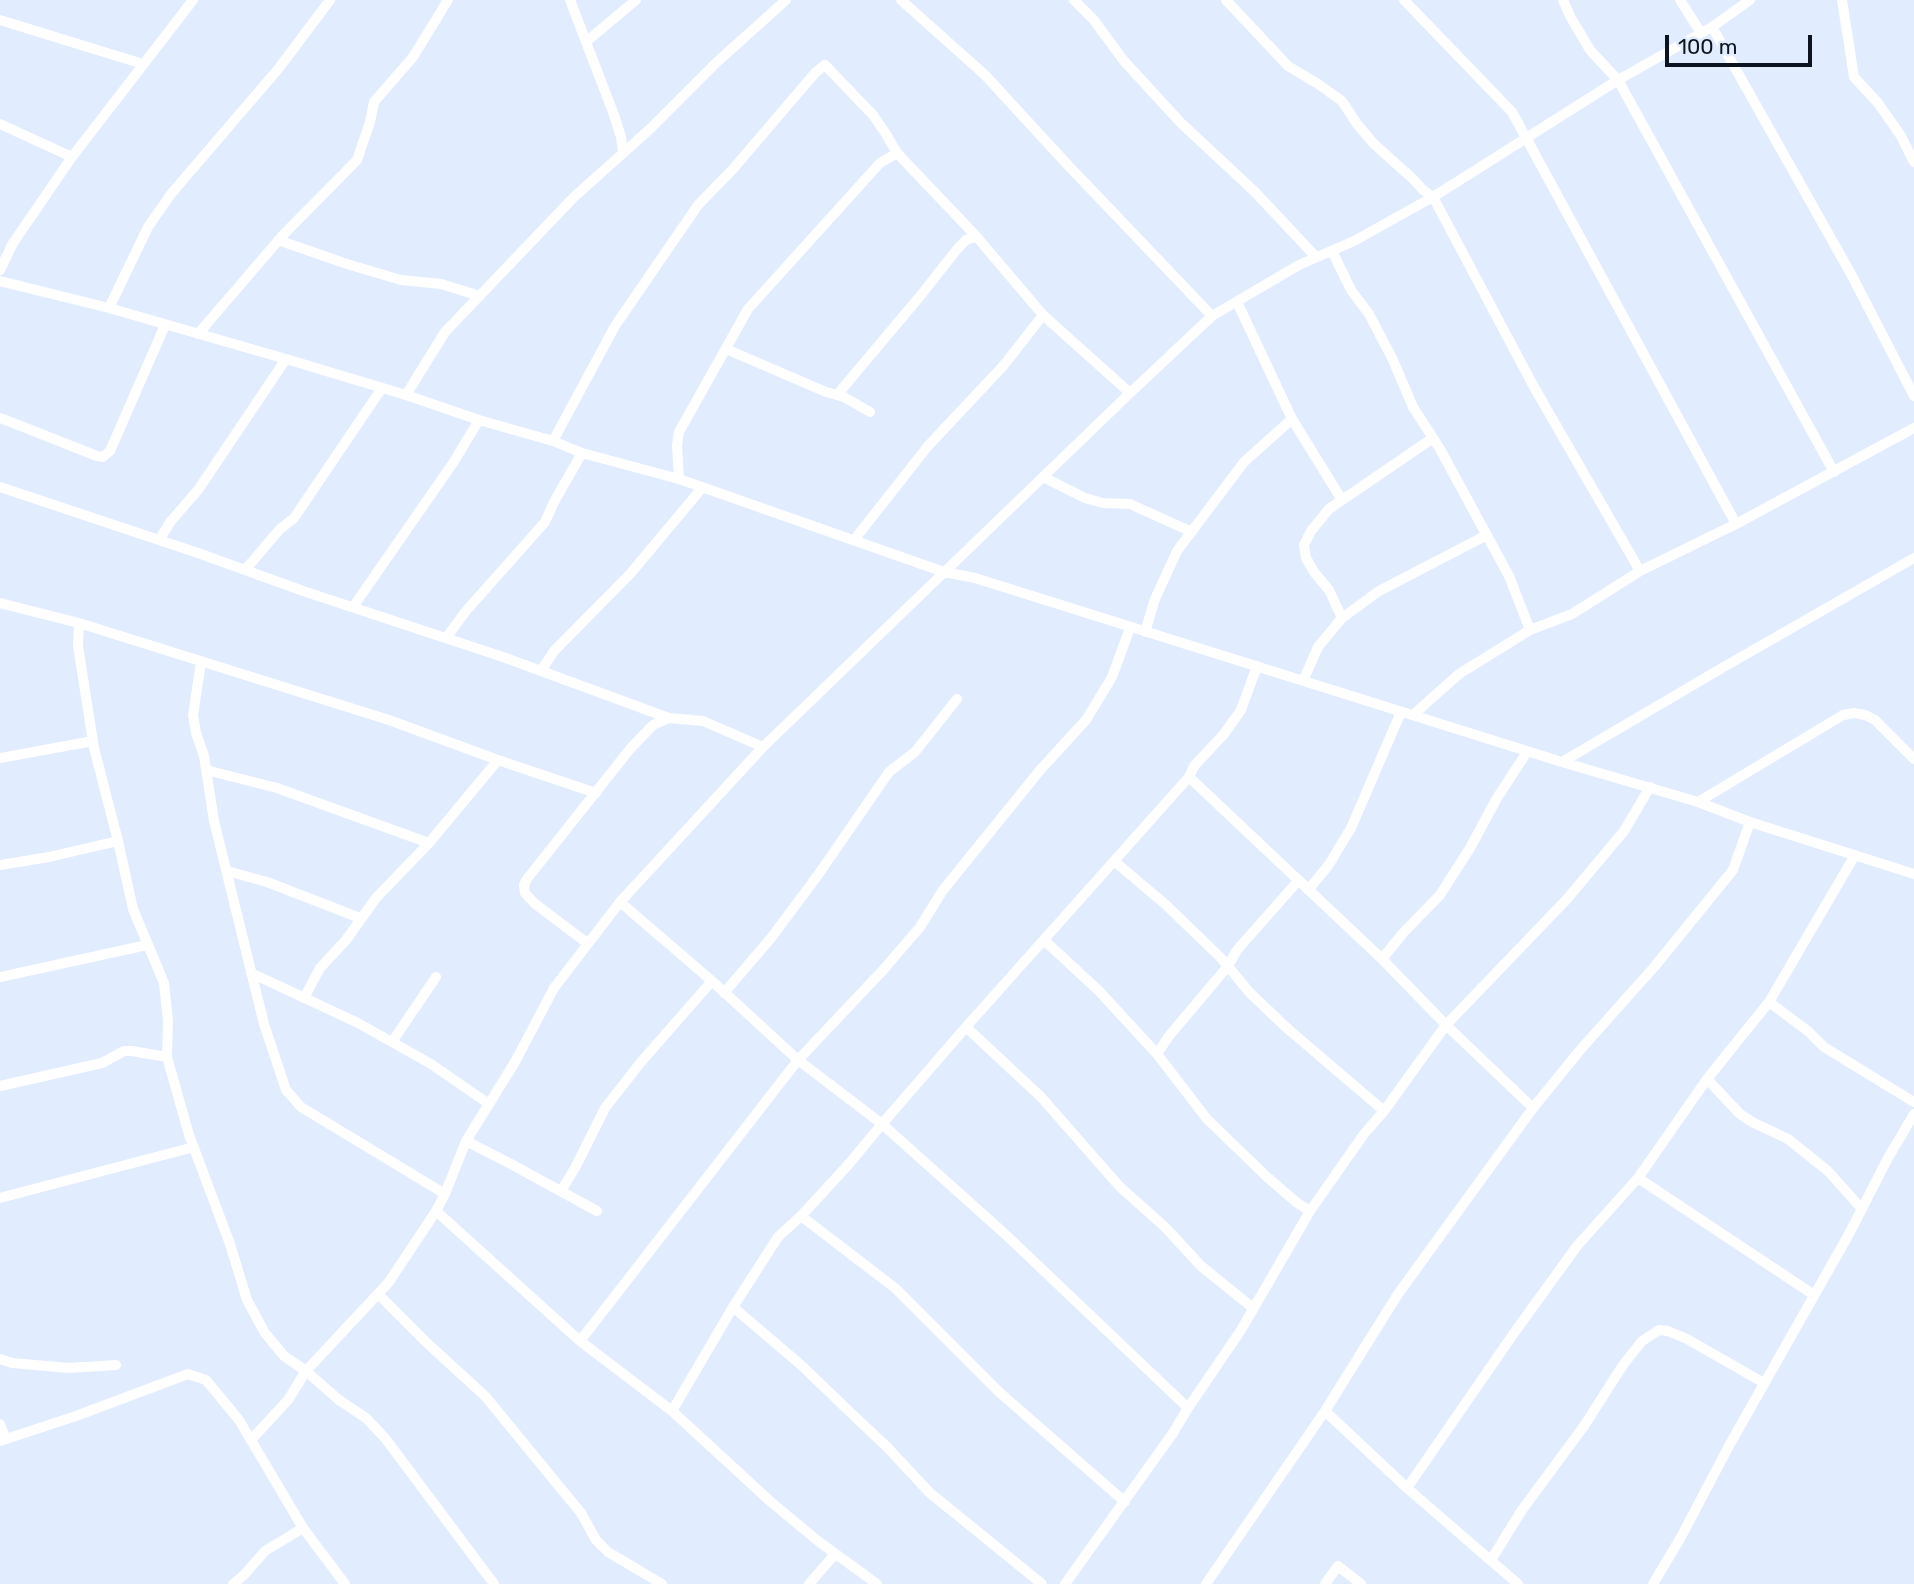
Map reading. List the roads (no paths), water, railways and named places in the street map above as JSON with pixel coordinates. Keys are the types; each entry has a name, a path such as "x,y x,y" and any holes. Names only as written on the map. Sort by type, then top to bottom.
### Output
{"street":[{"path":"0,271 13,243 72,157 193,0"},
{"path":"109,308 148,227 171,194 279,68 330,0"},
{"path":"198,334 278,240 357,160 374,102 413,57 448,0"},
{"path":"570,0 614,115 623,153"},
{"path":"586,42 636,0"},
{"path":"406,395 445,332 574,197 786,0"},
{"path":"901,0 985,75 1212,316"},
{"path":"1074,0 1093,19 1124,61 1181,123 1255,192 1317,257"},
{"path":"1226,0 1288,66 1342,102 1374,144 1433,197 1534,387 1640,571"},
{"path":"1404,0 1512,112 1736,524"},
{"path":"1563,0 1590,50 1618,80 1834,472"},
{"path":"1681,0 1701,33"},
{"path":"251,1440 288,1400 306,1371 388,1282 436,1211 466,1141 515,1062 554,988 620,902 763,747 1130,393 1212,316 1299,265 1354,241 1433,197 1618,80 1712,27 1750,0"},
{"path":"1842,0 1854,77 1878,103 1901,136 1914,162"},
{"path":"0,20 143,64"},
{"path":"1712,27 1851,274 1914,396"},
{"path":"554,441 615,326 698,205 823,66 827,66 873,115 897,153 976,236 1043,315 1130,393"},
{"path":"0,124 72,157"},
{"path":"679,479 679,432 748,309 880,163 897,153"},
{"path":"837,395 958,248 966,240 976,236"},
{"path":"278,240 401,280 441,284 480,296"},
{"path":"1332,251 1351,290 1369,314 1393,360 1413,407 1509,576 1530,630"},
{"path":"0,281 109,308 286,359 554,441 582,453 679,479 944,572 975,578 1527,752 1698,802 1751,822 1914,874"},
{"path":"1237,302 1292,419 1342,500"},
{"path":"853,540 928,446 1004,365 1043,315"},
{"path":"0,418 103,457 110,451 165,325"},
{"path":"726,349 837,395 870,412"},
{"path":"159,540 198,490 286,359"},
{"path":"245,570 280,529 294,518 382,388"},
{"path":"1145,632 1155,599 1177,551 1244,462 1292,419"},
{"path":"353,607 453,463 479,420"},
{"path":"1413,715 1459,674 1530,630 1572,614 1640,571 1736,524 1914,428"},
{"path":"1342,618 1329,590 1314,572 1307,558 1304,545 1311,531 1328,509 1433,438"},
{"path":"446,638 466,611 545,522 582,453"},
{"path":"1043,477 1085,498 1103,503 1130,504 1192,532"},
{"path":"0,487 446,638 668,718 703,721 763,747"},
{"path":"541,671 554,651 630,574 702,488"},
{"path":"1303,681 1318,647 1342,618 1379,591 1487,535"},
{"path":"1562,762 1914,558"},
{"path":"0,603 79,623 389,720 596,793"},
{"path":"79,623 78,646 93,741 133,909 164,983 168,1021 167,1057 194,1147 230,1244 247,1300 265,1333 284,1356 366,1418 385,1438 494,1584"},
{"path":"580,1341 798,1060 920,927 943,890 1041,769 1086,720 1112,677 1130,628"},
{"path":"201,662 193,715 196,733 204,756 214,821 251,973 264,1024 286,1090 301,1107 445,1194"},
{"path":"672,1412 733,1307 778,1237 848,1165 966,1027 1189,776 1194,766 1224,734 1241,710 1257,666"},
{"path":"724,993 787,917 889,772 915,752 957,699"},
{"path":"1308,890 1328,866 1351,828 1401,712"},
{"path":"1698,802 1843,715 1854,713 1875,720 1914,759"},
{"path":"587,943 534,903 525,893 524,885 630,748 653,725 668,718"},
{"path":"0,758 93,741"},
{"path":"1382,959 1440,895 1527,752"},
{"path":"304,998 320,968 346,940 376,898 429,843 498,760"},
{"path":"206,770 277,788 429,843"},
{"path":"1189,776 1382,959 1533,1108"},
{"path":"1065,1584 1173,1433 1241,1330 1310,1211 1364,1134 1384,1111 1446,1025 1567,899 1625,831 1650,788"},
{"path":"1206,1584 1325,1411 1398,1294 1533,1108 1733,870 1751,822"},
{"path":"0,865 118,841"},
{"path":"1407,1488 1577,1246 1638,1178 1707,1079 1769,1002 1855,855"},
{"path":"1114,861 1165,904 1228,966 1250,993 1329,1067 1384,1111"},
{"path":"227,871 267,882 360,918"},
{"path":"1157,1054 1228,966 1237,950 1298,881"},
{"path":"620,902 798,1060 882,1124 1005,1234 1188,1408"},
{"path":"1044,940 1098,991 1157,1054 1208,1119 1266,1175 1310,1211"},
{"path":"0,977 147,945"},
{"path":"251,973 358,1023 431,1064 489,1104"},
{"path":"392,1042 436,977"},
{"path":"561,1191 605,1108 641,1062 712,981"},
{"path":"1769,1002 1824,1047 1914,1102"},
{"path":"966,1027 1041,1097 1120,1187 1165,1227 1201,1266 1253,1308"},
{"path":"0,1086 102,1063 124,1051 167,1057"},
{"path":"1707,1079 1740,1114 1788,1139 1828,1171 1862,1209"},
{"path":"1653,1584 1914,1114"},
{"path":"466,1141 597,1212"},
{"path":"0,1198 194,1147"},
{"path":"1638,1178 1814,1295"},
{"path":"436,1211 580,1341 672,1412 771,1502 877,1584"},
{"path":"801,1216 895,1288 999,1392 1125,1502"},
{"path":"378,1294 485,1396 581,1513 596,1540 608,1552 662,1584"},
{"path":"733,1307 801,1365 878,1438 930,1493 1042,1584"},
{"path":"1491,1560 1522,1510 1642,1341 1659,1330 1668,1331 1764,1383"},
{"path":"0,1359 12,1363 69,1368 116,1365"},
{"path":"0,1424 3,1440 188,1374 206,1380 239,1420 303,1528 345,1584"},
{"path":"1325,1411 1407,1488 1518,1584"},
{"path":"233,1584 265,1551 303,1528"},
{"path":"809,1584 835,1554"},
{"path":"1325,1584 1338,1566 1362,1584"}]}
